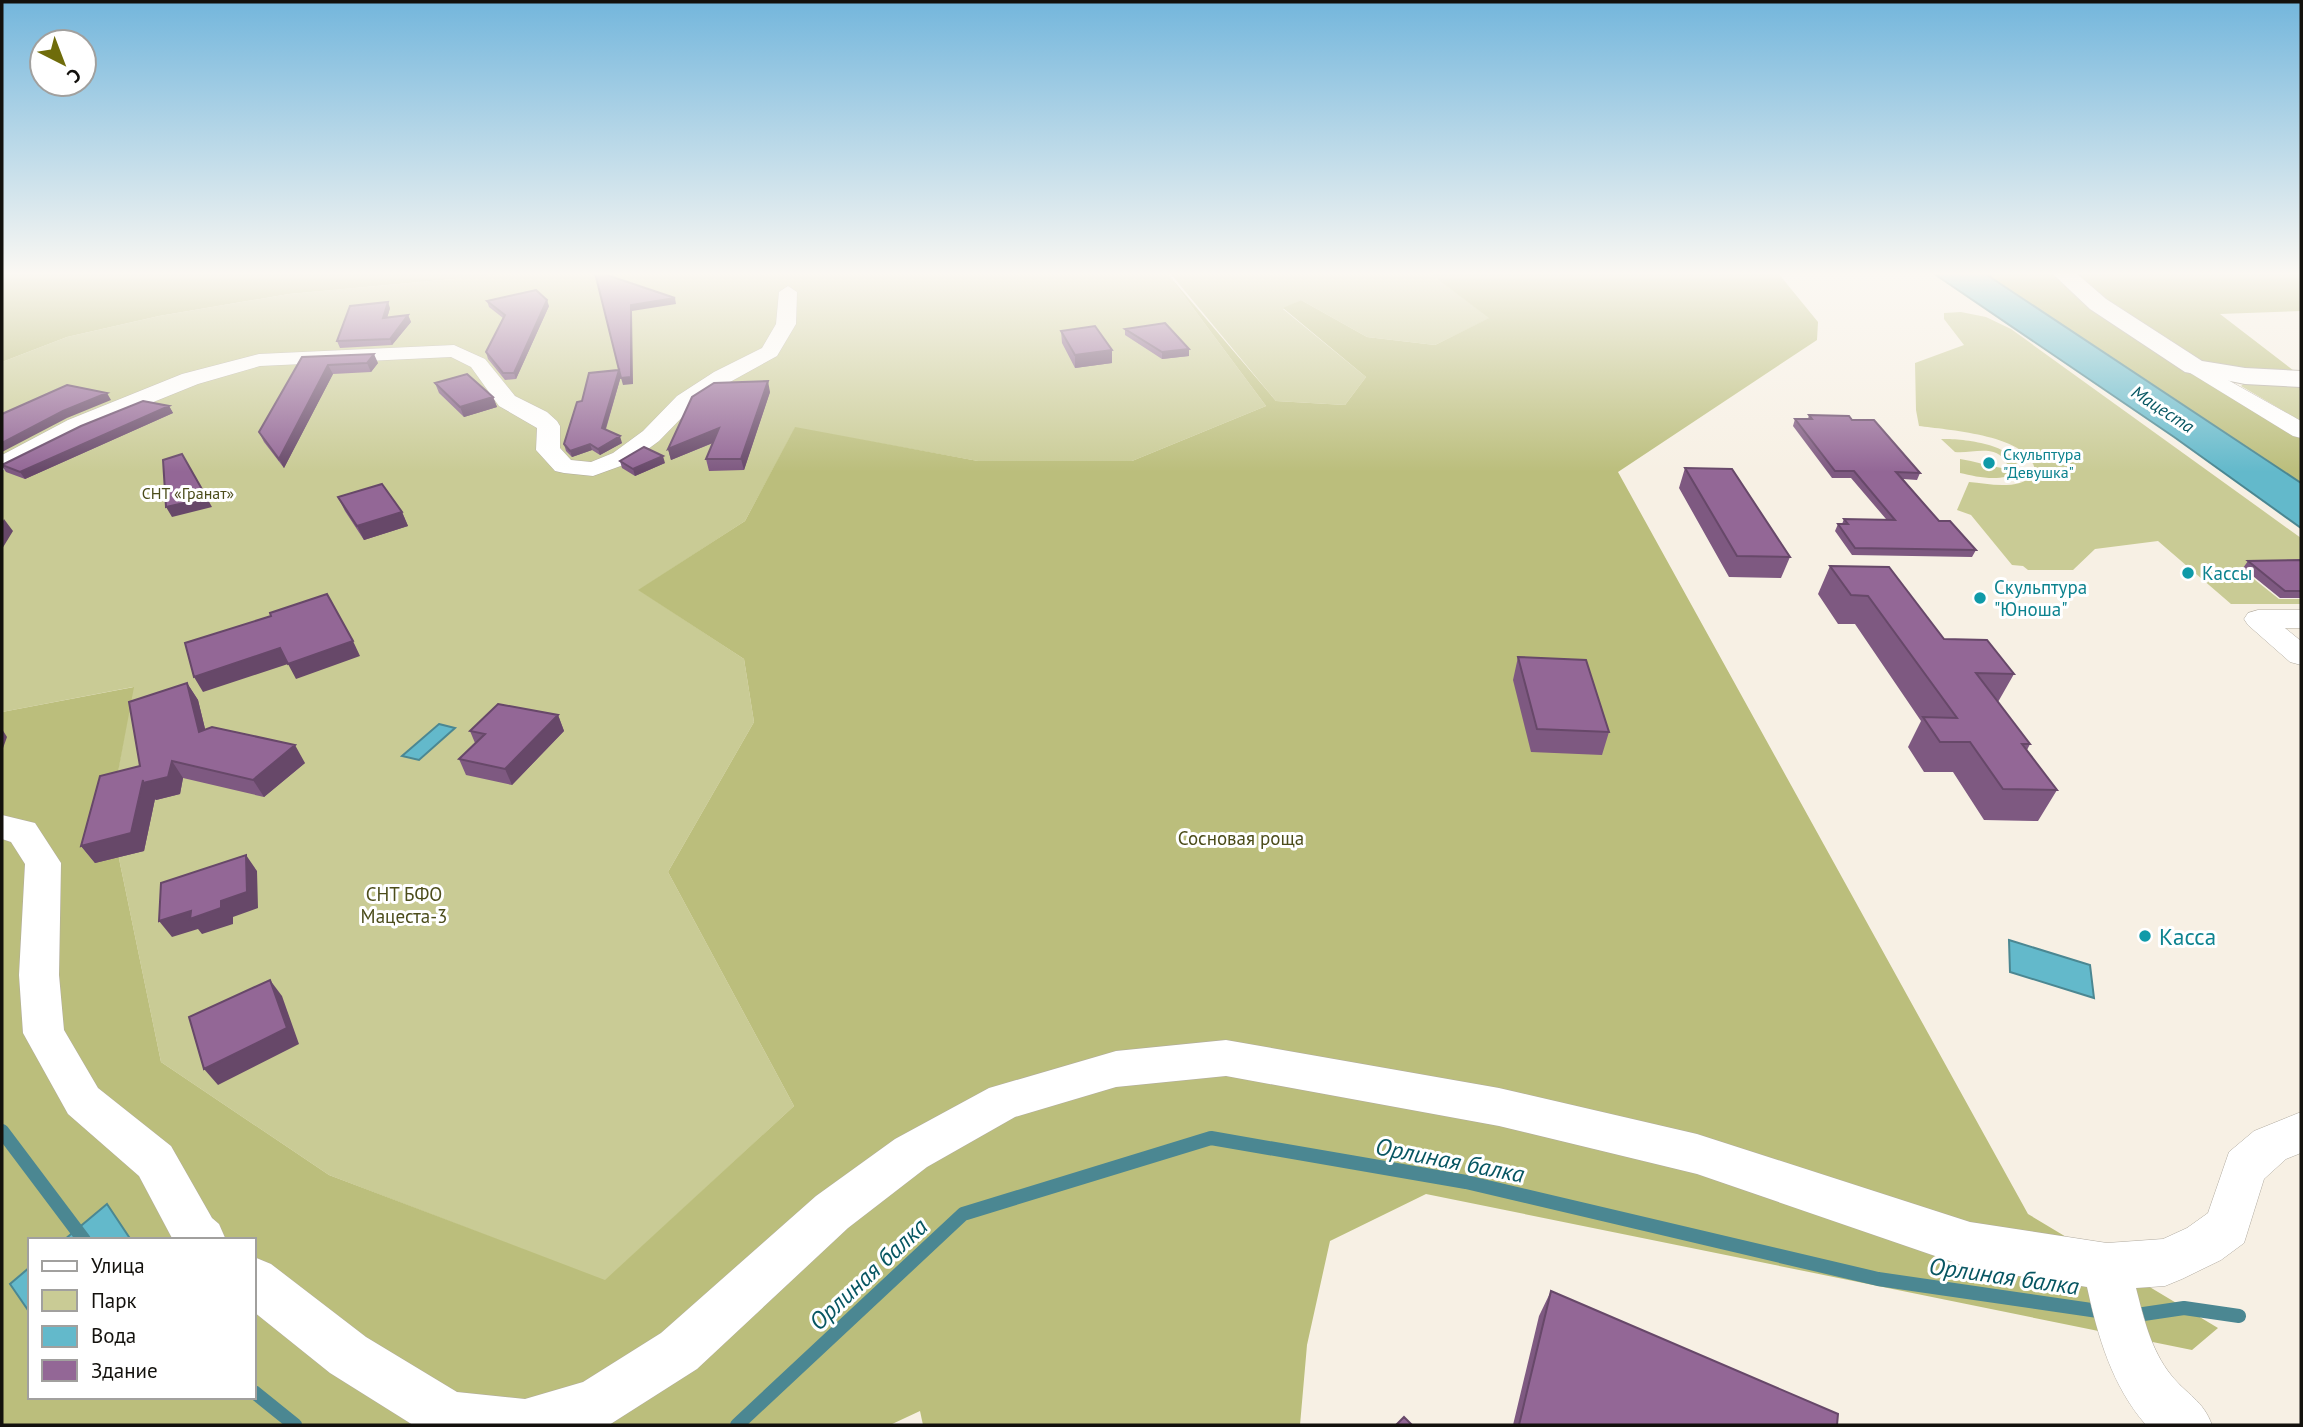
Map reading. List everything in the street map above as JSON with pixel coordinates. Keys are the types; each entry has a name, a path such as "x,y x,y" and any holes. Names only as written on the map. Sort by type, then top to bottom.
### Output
{"main road":[{"path":"2152,340 2194,367 2245,376 2301,379"}],"street":[{"path":"2,464 76,425 190,379 259,360 454,351 478,363 507,401 539,417 549,426 548,450 564,466 593,469 621,458 651,436 685,401 722,377 770,352 777,340"},
{"path":"2194,367 2301,431"},
{"path":"2301,619 2258,619 2301,656"},
{"path":"2,827 23,832 43,863 39,975 44,1033 83,1101 155,1161 200,1238"},
{"path":"256,1283 348,1355 450,1418 525,1425 595,1405 679,1351 832,1212 911,1153 1004,1101 1116,1069 1226,1058 1499,1107 1697,1154 1970,1245 2107,1267 2165,1262 2204,1244 2227,1227 2245,1167 2270,1145 2301,1132"},
{"path":"2107,1267 2122,1331 2140,1379 2174,1417 2186,1425"}],"green space":[{"path":"2,340 60,340 2,362"},
{"path":"60,340 1217,340 1266,406 1132,461 978,461 795,428 745,521 639,590 744,659 754,722 668,872 794,1106 605,1281 329,1175 161,1062 110,815 133,687 2,712 2,362"},
{"name":"Сосновая роща","path":"1217,340 1224,340 1276,401 1345,405 1366,377 1321,340 1389,340 1435,345 1446,340 1817,340 1618,472 2028,1214 2218,1328 2192,1350 1426,1194 1330,1241 1307,1345 1300,1425 923,1425 920,1411 890,1425 2,1425 2,712 134,687 110,815 161,1062 329,1175 605,1280 794,1106 668,872 754,722 744,659 638,590 745,521 795,427 978,461 1132,461 1266,406"},
{"path":"1225,340 1320,340 1366,377 1345,405 1276,401"},
{"path":"1389,340 1446,340 1435,345"},
{"path":"1960,340 2026,340 2301,538 2301,567 2240,568 2279,599 2301,599 2301,604 2231,604 2158,541 2095,549 2073,570 2028,570 2023,566 2012,565 1971,515 1957,510 1969,482 2004,485 2021,482 2035,473 2031,460 2021,450 2006,442 1919,426 1915,363 1964,345"},
{"path":"2085,340 2253,340 2298,374 2186,362 2301,432 2301,483"},
{"path":"2246,382 2301,383 2301,421 2241,386"},
{"path":"1941,439 1987,444 2000,449 2016,462 2018,471 1997,478 1960,473 1960,459 2002,468 2007,464 2003,458 1991,452 1955,452"}],"water":[{"name":"Мацеста","path":"2031,340 2085,340 2301,483 2301,528"},
{"path":"439,724 455,728 419,760 402,756"},
{"path":"2009,940 2090,965 2094,998 2010,972"},
{"path":"107,1204 130,1238 66,1238"},
{"path":"28,1269 28,1310 10,1284"}],"building":[{"path":"492,340 529,340 514,373 503,373 486,352"},
{"path":"611,340 631,340 631,377 621,378"},
{"path":"1066,340 1105,340 1112,350 1075,355"},
{"path":"1142,340 1180,340 1189,349 1162,352"},
{"path":"374,354 367,363 328,365 279,459 259,432 302,357"},
{"path":"619,370 602,428 620,436 598,449 590,444 570,451 564,444 577,402 582,401 589,373"},
{"path":"467,374 493,397 460,407 435,383"},
{"path":"768,381 741,459 706,459 719,428 668,449 692,397 714,383"},
{"path":"67,385 107,393 63,411 2,443 2,414"},
{"path":"143,401 169,406 20,472 2,465 81,426"},
{"path":"1809,415 1874,420 1920,473 1896,472 1939,521 1950,521 1976,550 1855,548 1838,524 1848,524 1844,519 1895,520 1854,471 1835,471 1795,419 1812,419"},
{"path":"644,447 663,456 633,469 620,461"},
{"path":"182,454 207,498 166,507 163,460"},
{"path":"1685,468 1732,469 1790,557 1737,556"},
{"path":"382,484 402,512 357,526 338,497"},
{"path":"2301,560 2301,591 2285,591 2248,561"},
{"path":"1830,566 1889,567 1944,639 1987,640 2014,674 1976,673 2030,744 2022,744 2057,790 2003,789 1970,742 1940,742 1923,717 1957,718 1868,596 1851,595"},
{"path":"327,594 353,641 288,664 280,648 194,677 185,643 271,616 270,613"},
{"path":"1518,657 1586,660 1609,732 1537,729"},
{"path":"187,683 199,732 212,727 295,745 253,780 172,761 168,777 143,783 143,780 131,833 81,846 100,776 140,766 129,702"},
{"path":"498,704 558,715 505,769 459,759 485,734 470,731"},
{"path":"246,855 247,892 221,901 221,908 190,919 191,911 159,921 161,883"},
{"path":"270,980 287,1028 204,1069 189,1017"},
{"path":"1551,1291 1838,1414 1837,1425 1519,1425"},
{"path":"1404,1417 1412,1425 1396,1425"}],"waterway":[{"name":"Орлиная балка","path":"2,1131 82,1238"},
{"name":"Орлиная балка","path":"737,1425 963,1214 1211,1138 1466,1182 1878,1279 2105,1312"},
{"name":"Орлиная балка","path":"2130,1316 2184,1308 2239,1316"},
{"name":"Орлиная балка","path":"256,1394 295,1425"}],"place":[{"name":"Скульптура \"Девушка\"","path":"1989,463"},
{"name":"Кассы","path":"2188,573"},
{"name":"Скульптура \"Юноша\"","path":"1980,598"},
{"name":"Касса","path":"2145,936"}],"park label":[{"name":"СНТ «Гранат»","path":"188,493"},
{"name":"СНТ БФО Мацеста-3","path":"404,905"}]}
